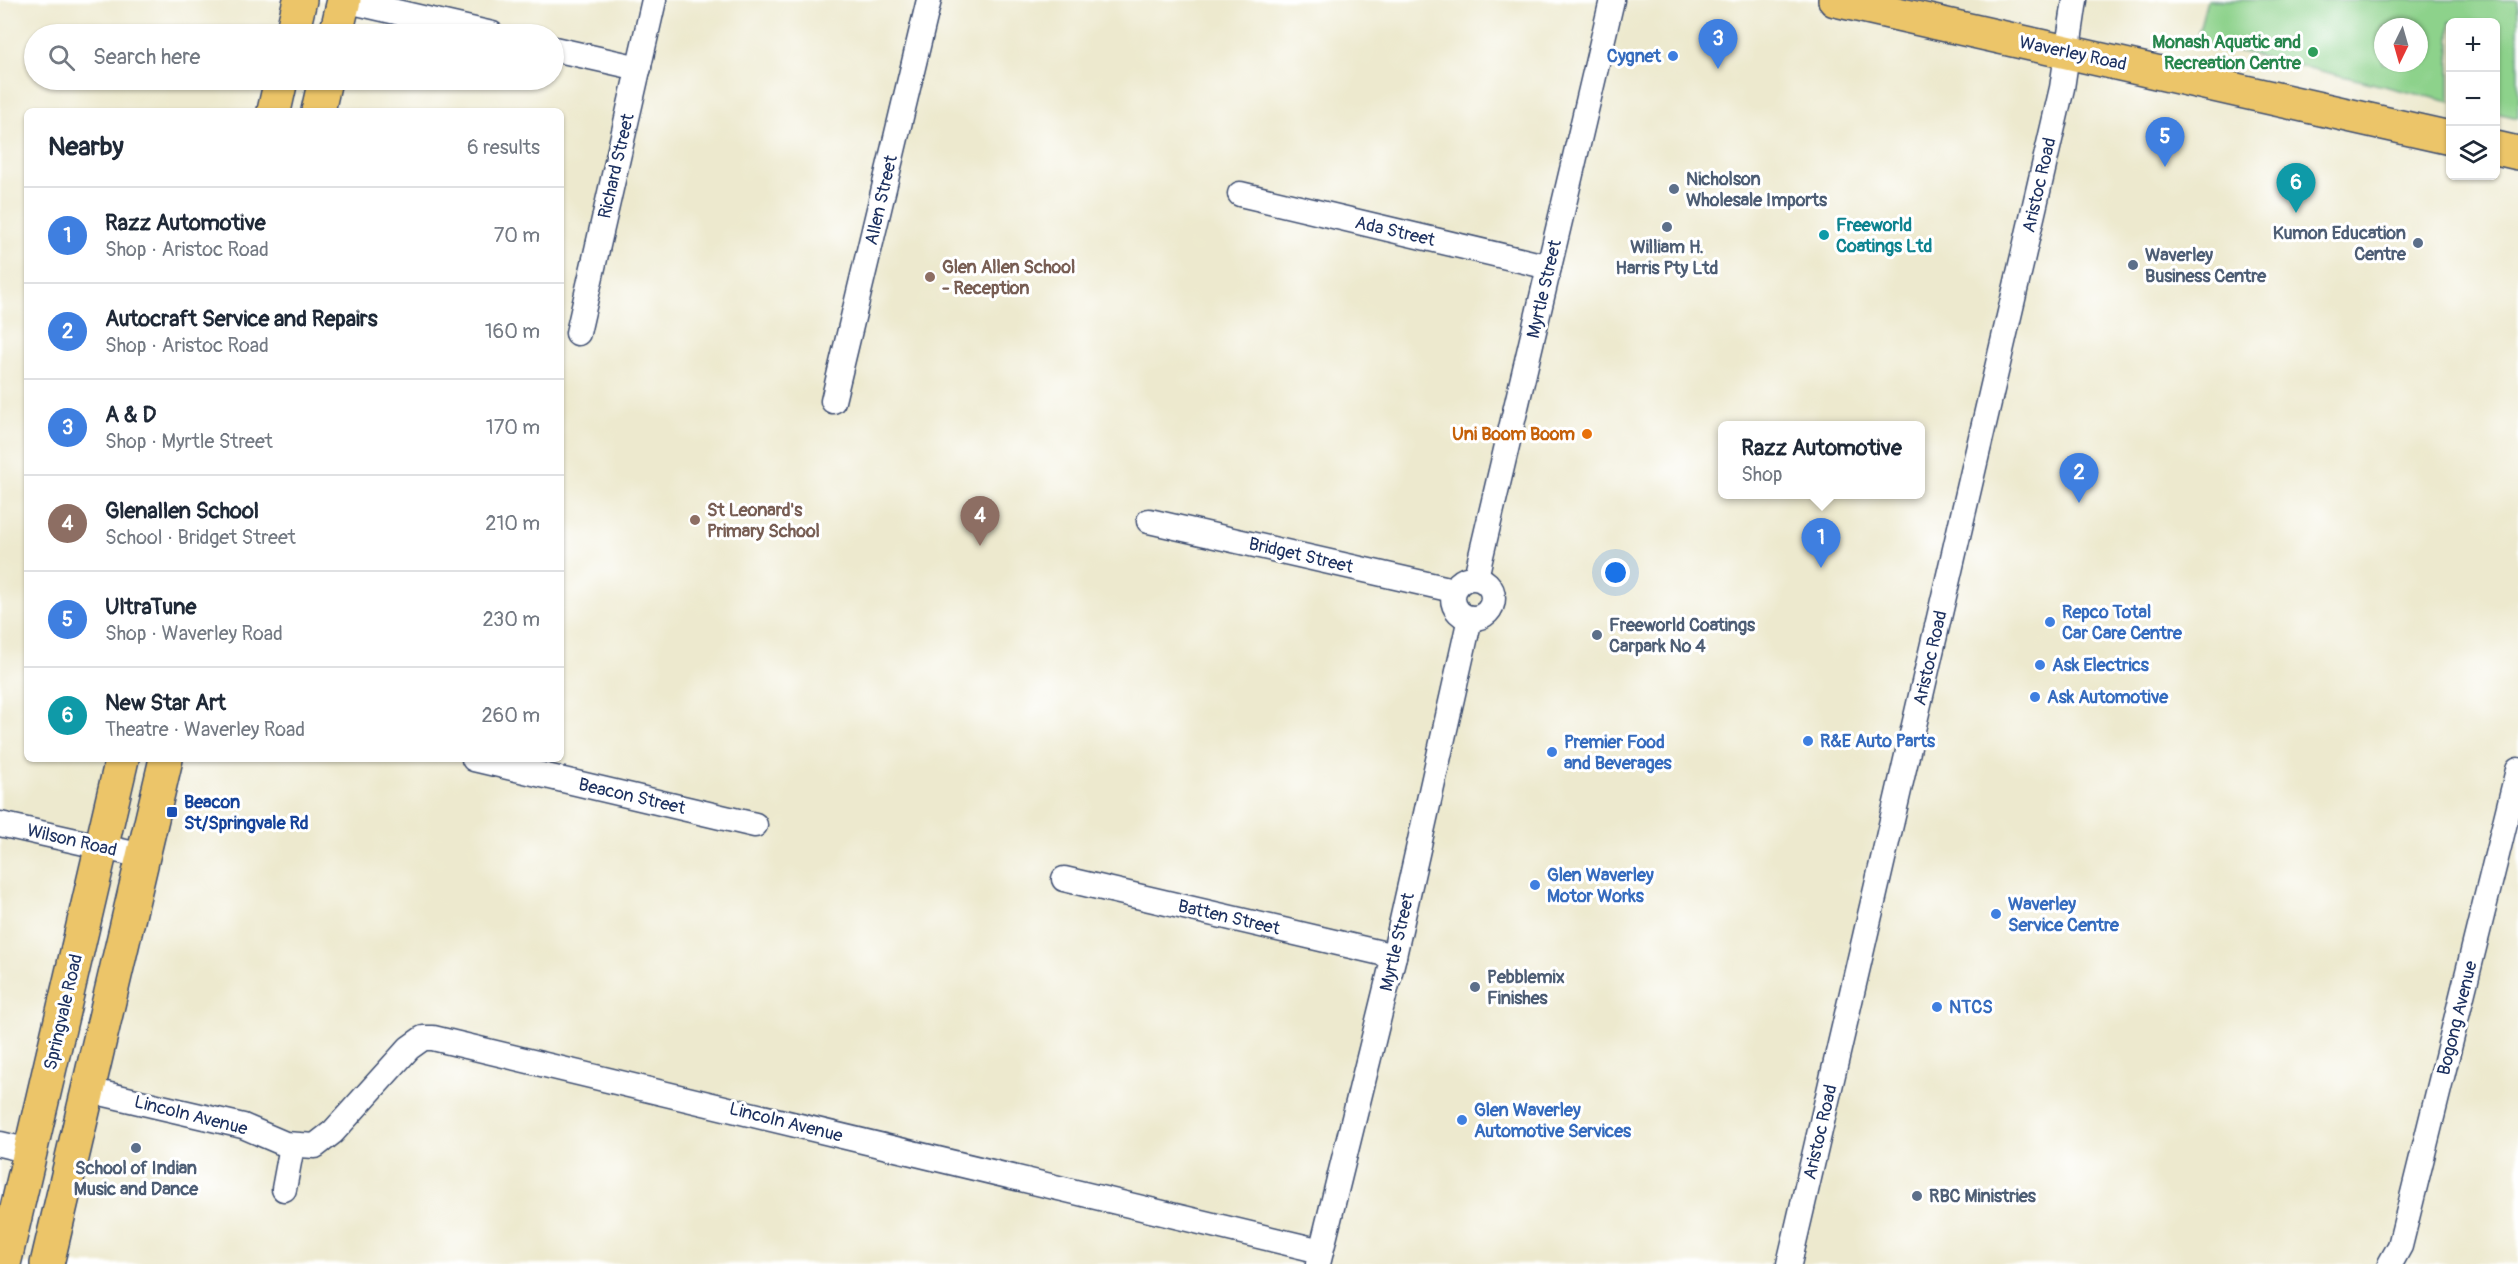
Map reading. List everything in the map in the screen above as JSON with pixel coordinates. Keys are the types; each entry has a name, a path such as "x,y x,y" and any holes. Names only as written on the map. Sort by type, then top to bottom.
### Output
{"main road":[{"path":"294,24 300,0"},
{"path":"338,24 344,0"},
{"name":"Waverley Road","path":"1835,0 2446,137"},
{"path":"275,108 279,90"},
{"path":"319,108 323,90"},
{"path":"2500,149 2518,153"},
{"name":"Springvale Road","path":"4,1264 15,1147 101,847 121,762"},
{"path":"47,1264 165,762"}],"street":[{"path":"344,0 448,24"},
{"name":"Richard Street","path":"578,333 654,0"},
{"name":"Allen Street","path":"833,401 929,0"},
{"name":"Myrtle Street","path":"1476,577 1612,0"},
{"name":"Aristoc Road","path":"1789,1264 2069,52 2075,0"},
{"path":"564,51 639,68"},
{"name":"Ada Street","path":"1240,194 1549,267"},
{"name":"Bridget Street","path":"1149,521 1453,590"},
{"path":"1476,577 1488,584 1493,593 1493,601 1486,613 1470,618 1464,616 1454,606 1453,590 1463,579 1476,577"},
{"name":"Myrtle Street","path":"1320,1258 1394,956 1470,618"},
{"name":"Beacon Street","path":"487,762 755,825"},
{"name":"Bogong Avenue","path":"2390,1264 2400,1246 2518,770"},
{"name":"Wilson Road","path":"0,824 143,856"},
{"name":"Batten Street","path":"1064,879 1394,956"},
{"name":"Lincoln Avenue","path":"88,1090 243,1126 292,1146 307,1147 320,1144 409,1048 423,1038 433,1038 1320,1258"},
{"path":"284,1190 292,1146"}],"green space":[{"name":"Monash Aquatic and Recreation Centre","path":"2207,0 2518,0 2518,118 2500,114 2500,18 2446,18 2446,101 2196,41"}],"place":[{"name":"Monash Aquatic and Recreation Centre","path":"2313,52"},
{"name":"Cygnet","path":"1673,56"},
{"name":"A & D","path":"1718,69"},
{"name":"UltraTune","path":"2165,167"},
{"name":"Nicholson Wholesale Imports","path":"1674,189"},
{"name":"New Star Art","path":"2296,213"},
{"name":"William H. Harris Pty Ltd","path":"1667,227"},
{"name":"Freeworld Coatings Ltd","path":"1824,235"},
{"name":"Kumon Education Centre","path":"2418,243"},
{"name":"Waverley Business Centre","path":"2133,265"},
{"name":"Glen Allen School - Reception","path":"930,277"},
{"name":"Uni Boom Boom","path":"1587,434"},
{"name":"Autocraft Service and Repairs","path":"2079,503"},
{"name":"St Leonard's Primary School","path":"695,520"},
{"name":"Glenallen School","path":"980,546"},
{"name":"Razz Automotive","path":"1821,568"},
{"name":"Repco Total Car Care Centre","path":"2050,622"},
{"name":"Freeworld Coatings Carpark No 4","path":"1597,635"},
{"name":"Ask Electrics","path":"2040,665"},
{"name":"Ask Automotive","path":"2035,697"},
{"name":"R&E Auto Parts","path":"1808,741"},
{"name":"Premier Food and Beverages","path":"1552,752"},
{"name":"Beacon St/Springvale Rd","path":"172,812"},
{"name":"Glen Waverley Motor Works","path":"1535,885"},
{"name":"Waverley Service Centre","path":"1996,914"},
{"name":"Pebblemix Finishes","path":"1475,987"},
{"name":"NTCS","path":"1937,1007"},
{"name":"Glen Waverley Automotive Services","path":"1462,1120"},
{"name":"School of Indian Music and Dance","path":"136,1148"},
{"name":"RBC Ministries","path":"1917,1196"}]}
